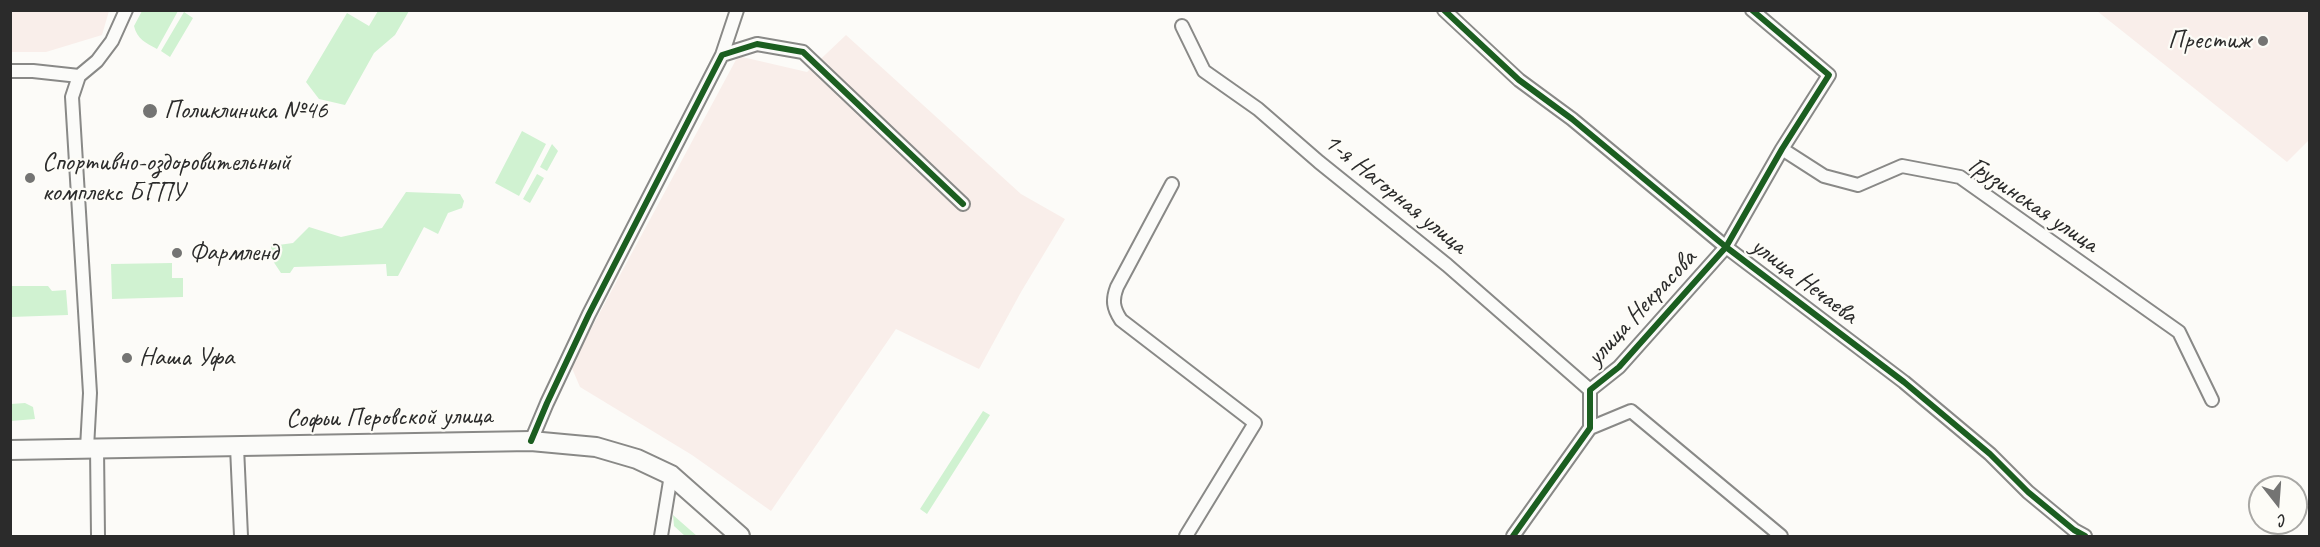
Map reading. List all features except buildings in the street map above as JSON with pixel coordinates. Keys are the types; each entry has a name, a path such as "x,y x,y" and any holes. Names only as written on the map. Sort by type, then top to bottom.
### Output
{"main road":[{"name":"Софьи Перовской улица","path":"10,450 531,441 596,447 638,459 671,475 740,537"}],"street":[{"path":"98,537 72,97 79,76 97,61 112,41 126,10"},
{"path":"531,441 589,314 722,55 737,10"},
{"name":"улица Нечаева","path":"1444,10 1519,80 1572,119 1726,247 1904,382 2075,534"},
{"name":"улица Некрасова","path":"1590,428 1590,390 1618,368 1726,247 1782,149 1829,75 1752,10"},
{"name":"1-я Нагорная улица","path":"1182,26 1204,71 1258,109 1319,162 1447,264 1590,390"},
{"path":"722,55 757,44 803,52 963,204"},
{"path":"10,71 33,70 79,76"},
{"name":"Грузинская улица","path":"1782,149 1824,176 1858,185 1902,166 1960,177 2179,332 2212,400"},
{"path":"1172,184 1117,287 1114,296 1116,312 1121,320 1255,423 1186,537"},
{"path":"1513,537 1590,428 1631,411 1781,537"},
{"path":"237,447 241,537"},
{"path":"661,537 671,475"}],"shaded area":[{"path":"10,11 109,11 102,35 46,52 11,52"},
{"path":"2097,11 2309,11 2309,140 2287,162"},
{"path":"846,35 1021,194 1065,219 1021,292 979,369 896,329 771,511 692,455 580,387 571,366 738,56 807,72"}],"green space":[{"path":"142,11 178,11 157,49 143,40 135,30 134,26"},
{"path":"378,11 409,11 395,35 374,53 345,105 319,99 306,82 347,13 369,26"},
{"path":"184,12 193,18 170,57 161,51"},
{"path":"522,131 546,144 519,196 495,183"},
{"path":"552,144 558,151 547,171 540,167"},
{"path":"537,174 544,178 530,203 523,199"},
{"path":"406,192 460,194 464,201 462,208 448,213 438,234 424,227 398,276 387,276 386,264 294,267 290,273 281,273 273,261 271,246 293,243 309,227 341,237 382,228"},
{"path":"172,263 172,278 183,278 183,297 112,299 111,264"},
{"path":"11,286 48,286 52,291 66,290 68,315 11,317"},
{"path":"25,403 33,407 35,419 11,421 11,404"},
{"path":"983,411 990,415 927,514 920,509"},
{"path":"673,515 697,536 685,536 674,526"}],"cycle path":[{"path":"1444,10 1519,80 1572,119 1726,247 1904,382 1990,454 2028,492 2074,530 2085,536"},
{"path":"1513,536 1590,428 1590,390 1619,367 1726,247 1782,149 1829,75 1752,10"},
{"path":"531,441 589,314 722,55 757,44 803,52 963,204"}],"place":[{"name":"Престиж","path":"2263,41"},
{"name":"Поликлиника №46","path":"150,111"},
{"name":"Спортивно-оздоровительный комплекс БГПУ","path":"30,178"},
{"name":"Фармленд","path":"177,253"},
{"name":"Наша Уфа","path":"127,358"}]}
